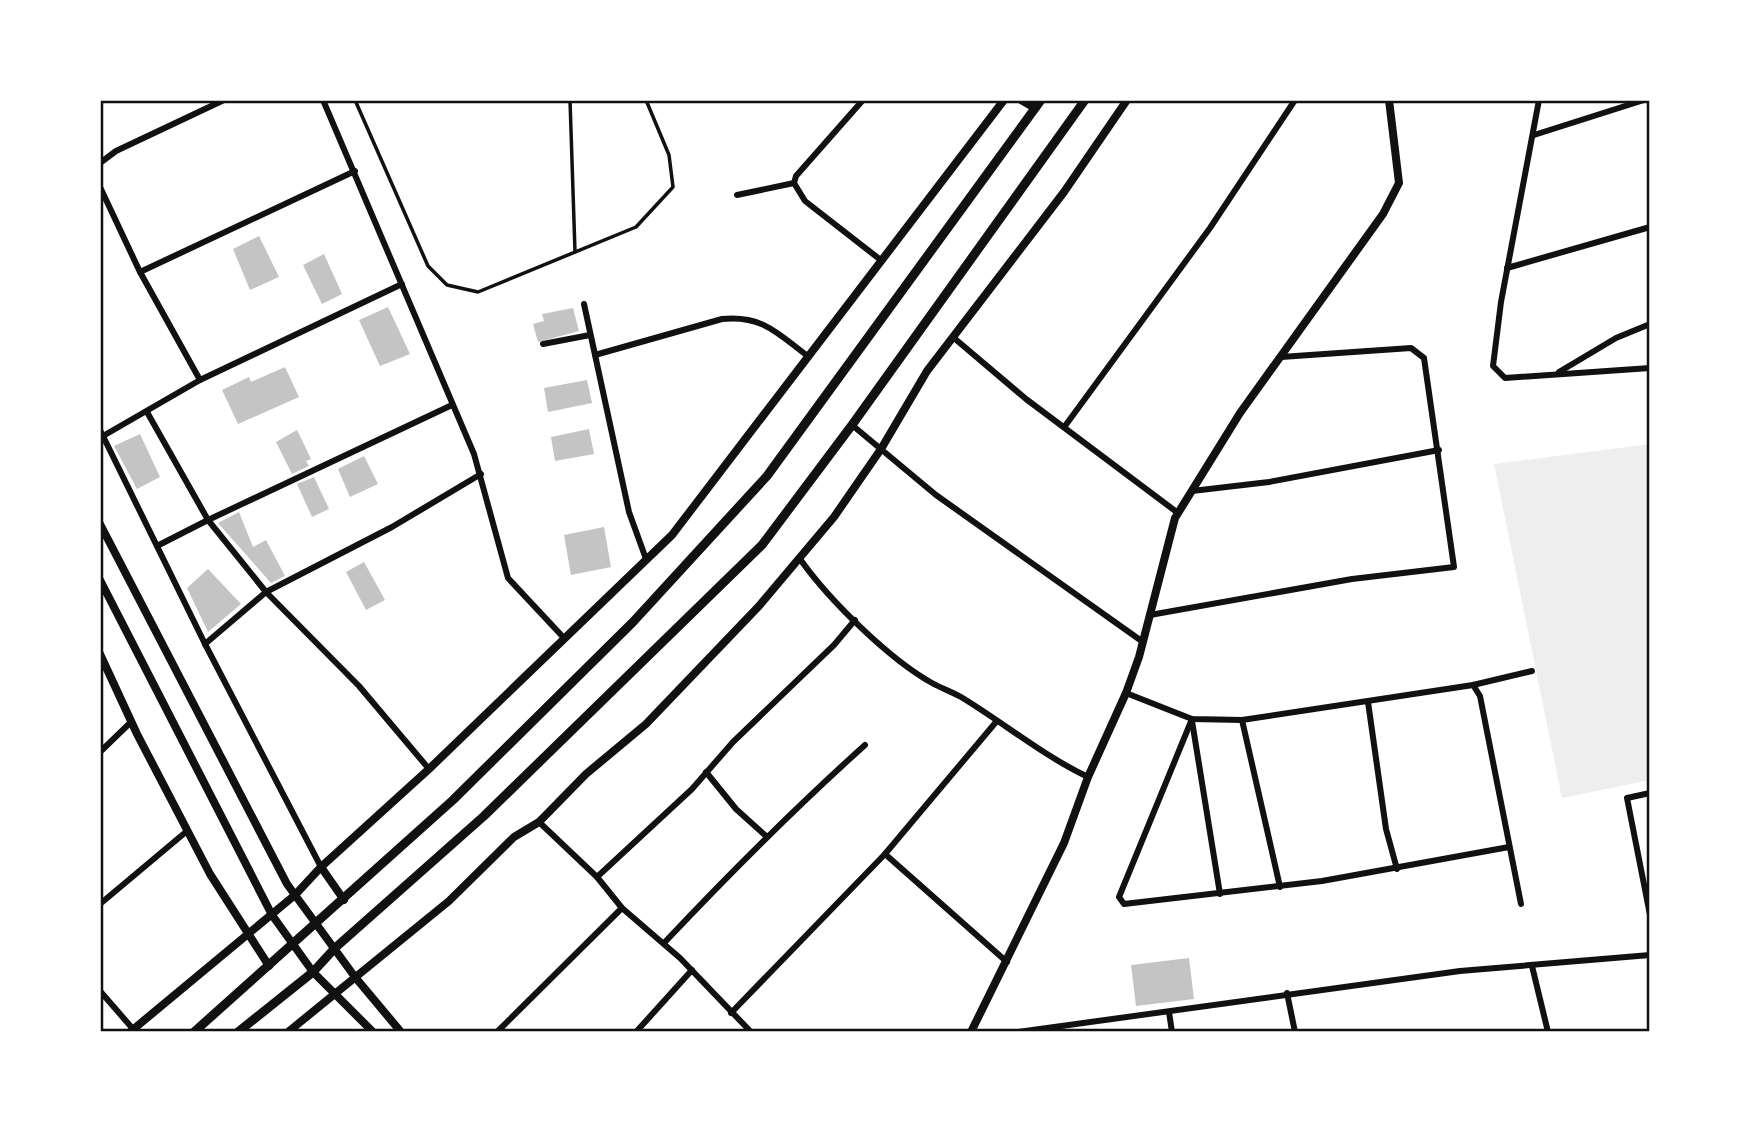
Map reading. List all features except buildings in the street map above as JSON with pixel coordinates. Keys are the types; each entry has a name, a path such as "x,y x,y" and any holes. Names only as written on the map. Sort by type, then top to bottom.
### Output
{"main road":[{"path":"238,1032 313,972 335,948 484,816 762,545 852,425 1085,100"},
{"path":"194,1032 453,800 633,622 767,476 1038,104"}],"street":[{"path":"100,163 116,151 224,100"},
{"path":"323,100 481,474 508,579 564,638"},
{"path":"863,100 796,176 794,183 805,201 882,261"},
{"path":"100,991 132,1031 295,895 321,867 429,769 646,559 671,534 809,357 1003,100"},
{"path":"1021,100 1038,104"},
{"path":"288,1032 449,901 514,837 540,822 586,774 646,724 706,664 800,559 881,449 927,371 1056,202 1127,100"},
{"path":"1065,426 1202,238 1295,100"},
{"path":"971,1032 1064,843 1088,777 1126,693 1143,642 1178,513 1240,413 1383,214 1399,183 1389,100"},
{"path":"1539,100 1507,268 1493,366 1504,378 1650,368"},
{"path":"1534,135 1644,100"},
{"path":"140,272 355,172"},
{"path":"737,195 794,183"},
{"path":"100,187 140,272 200,380"},
{"path":"1507,268 1648,228 1650,237"},
{"path":"344,900 321,867 205,644 101,433 147,412 200,380 402,284"},
{"path":"584,304 629,512 646,559"},
{"path":"595,355 722,319 743,317 762,322 809,357"},
{"path":"1557,374 1616,338 1650,324"},
{"path":"543,344 590,335"},
{"path":"954,338 1026,399 1178,513"},
{"path":"1150,615 1352,579 1454,567 1424,358 1418,350 1411,348 1281,357"},
{"path":"157,546 452,405"},
{"path":"147,412 208,520 266,593 359,686 429,769"},
{"path":"852,425 936,495 1143,642"},
{"path":"1192,491 1269,482 1439,450"},
{"path":"205,644 266,593 392,527 481,474"},
{"path":"100,524 295,895 355,978 401,1032"},
{"path":"800,559 812,576 882,648 1061,764 1088,777"},
{"path":"100,580 272,915 313,972 373,1032"},
{"path":"597,877 646,834 855,620"},
{"path":"100,654 131,722 210,874 269,966"},
{"path":"1126,693 1192,719 1242,720 1473,685 1532,671"},
{"path":"1473,685 1480,696 1521,904"},
{"path":"1368,702 1386,828 1397,869"},
{"path":"1192,719 1119,897 1124,904 1280,887 1397,869 1509,847"},
{"path":"1192,719 1220,894"},
{"path":"1242,720 1280,887"},
{"path":"100,752 131,722"},
{"path":"731,1013 885,854 996,722"},
{"path":"664,943 780,821 865,745"},
{"path":"706,772 736,809 767,837"},
{"path":"1650,793 1627,798 1647,884 1650,915"},
{"path":"540,822 597,877 622,908 664,943 751,1032"},
{"path":"100,904 187,831"},
{"path":"885,854 1007,962"},
{"path":"497,1032 622,908"},
{"path":"1018,1032 1083,1028 1287,993 1460,971 1650,956"},
{"path":"1532,966 1548,1032"},
{"path":"636,1032 692,971"},
{"path":"1287,993 1295,1032"},
{"path":"1168,1012 1172,1032"}],"lane":[{"path":"355,100 428,266 447,285 478,292 636,227 673,187 669,155 646,100"},
{"path":"570,100 575,252"}],"shaded area":[{"path":"1650,444 1650,780 1562,798 1494,464"}]}
